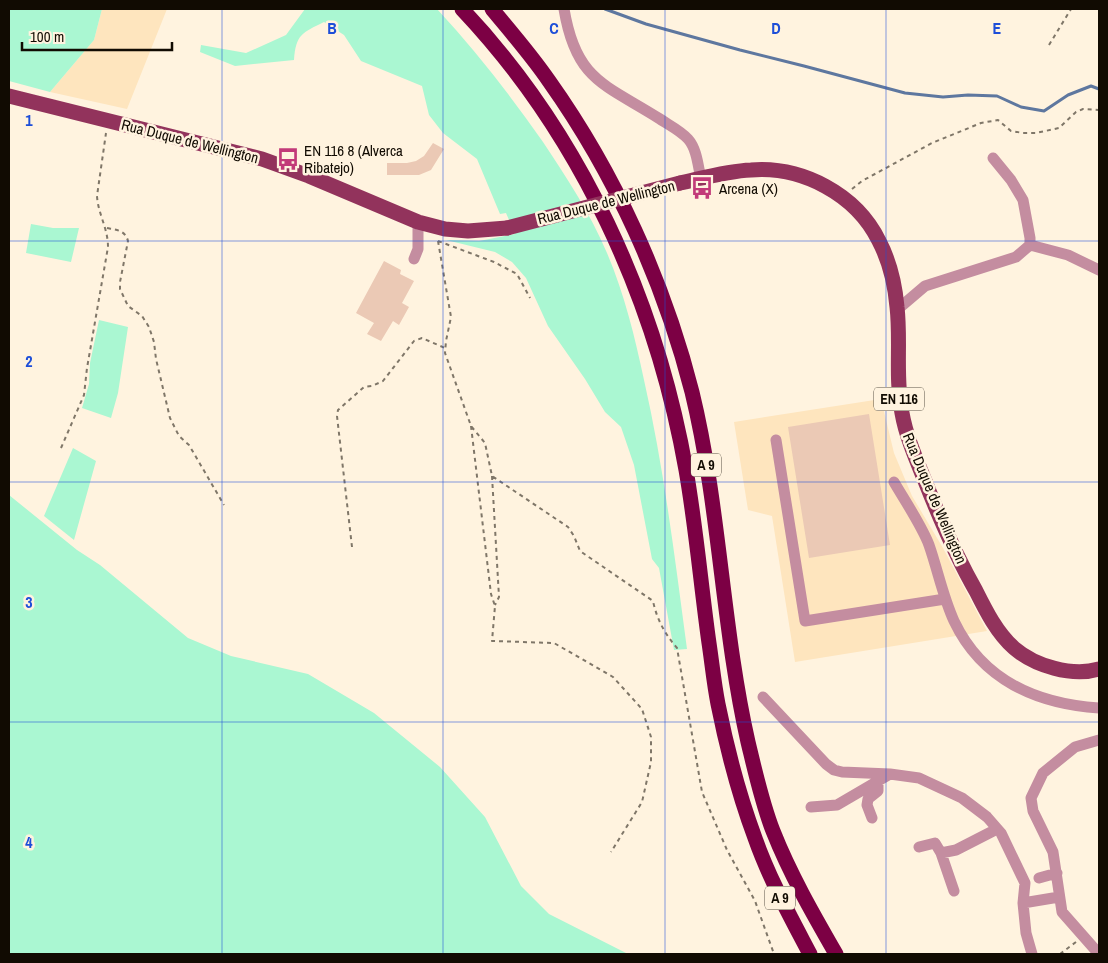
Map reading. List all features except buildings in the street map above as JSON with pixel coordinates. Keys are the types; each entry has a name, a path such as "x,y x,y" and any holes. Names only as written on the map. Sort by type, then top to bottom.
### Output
{"highway":[{"name":"A 9","path":"462,9 503,56 531,93 563,142 619,247 648,323 670,397 686,470 717,703 734,775 755,839 782,902 810,954"},
{"name":"A 9","path":"492,9 549,80 600,161 639,239 670,320 692,392 706,466 739,700 754,768 772,830 805,900 836,954"}],"main road":[{"name":"Rua Duque de Wellington","path":"9,96 262,159 309,176 418,222 437,234 507,228 680,183 752,170 775,170 800,175 822,184 842,197 862,216 885,254 893,280 898,309 898,383 902,415 907,435 944,528 984,607 1005,638 1024,655 1044,664 1068,671 1087,672 1099,669"}],"street":[{"path":"564,9 572,43 587,70 600,83 648,111 687,138 696,155 701,179"},
{"path":"898,309 926,286 1016,257 1030,245 1023,200 1011,180 993,158"},
{"path":"414,259 418,249 418,222"},
{"path":"1030,245 1068,255 1099,270"},
{"path":"776,440 805,621 945,599"},
{"path":"894,482 928,544 945,599 964,640 988,669 1011,685 1039,696 1064,704 1099,708"},
{"path":"762,697 834,770 919,778 962,798 987,817 997,829 1025,883 1023,903 1026,933 1032,954"},
{"path":"1099,740 1075,747 1043,773 1031,794 1033,810 1052,849 1062,912 1082,937 1099,954"},
{"path":"811,807 837,805 890,774"},
{"path":"872,818 867,805 868,799 878,791 878,782"},
{"path":"942,853 956,850 997,829"},
{"path":"920,847 935,843 942,853 954,892"},
{"path":"1039,878 1057,873"},
{"path":"1023,903 1059,898"}],"path":[{"path":"1049,45 1071,9"},
{"path":"842,197 862,181 923,148 981,123 998,120 1018,133 1036,133 1059,128 1076,112 1083,109 1099,110"},
{"path":"61,448 84,395 86,368 108,247 106,228 97,196 109,121"},
{"path":"106,228 120,230 126,235 128,241 120,288 128,306 142,316 149,327 170,418 178,436 189,446 224,505"},
{"path":"437,234 517,274 530,298"},
{"path":"437,234 451,317 445,353 471,426 491,594 495,606"},
{"path":"352,547 337,416 338,410 364,387 384,381 414,341 422,338 445,348"},
{"path":"471,426 486,443 492,476 499,597 495,606 492,641 554,643 613,677 642,709 651,737 651,762 642,802 611,852"},
{"path":"492,476 568,527 580,551 653,601 658,620 666,635 677,648 702,792 727,850 755,901 774,954"},
{"path":"1060,954 1082,937"}],"shaded area":[{"path":"102,9 167,9 127,109 50,92 94,40"},
{"path":"881,399 894,453 912,496 943,548 987,631 795,662 772,516 748,510 734,422"}],"green space":[{"path":"9,9 102,9 94,40 50,92 9,81"},
{"path":"305,9 437,9 479,57 518,107 578,196 613,268 624,299 637,348 663,480 687,649 674,650 659,568 652,559 634,465 621,427 605,412 585,379 548,326 526,278 512,262 495,252 446,240 479,241 515,234 506,213 500,214 477,159 443,133 429,115 422,86 361,61 344,35 324,22 302,35 296,45 294,60 235,66 200,52 201,45 246,53 286,35"},
{"path":"31,224 53,228 79,228 71,262 26,253"},
{"path":"99,320 128,327 118,393 111,418 82,408 89,384 90,363"},
{"path":"73,448 96,461 74,540 44,516"},
{"path":"9,495 77,550 100,565 188,638 231,656 308,674 374,713 440,767 485,817 521,886 549,914 628,954 9,954"}],"waterway":[{"path":"605,9 646,24 905,93 943,97 968,95 997,96 1021,107 1044,111 1068,95 1091,86 1099,89"}],"place":[{"name":"EN 116 8 (Alverca Ribatejo)","path":"288,159"},
{"name":"Arcena (X)","path":"702,188"}]}
